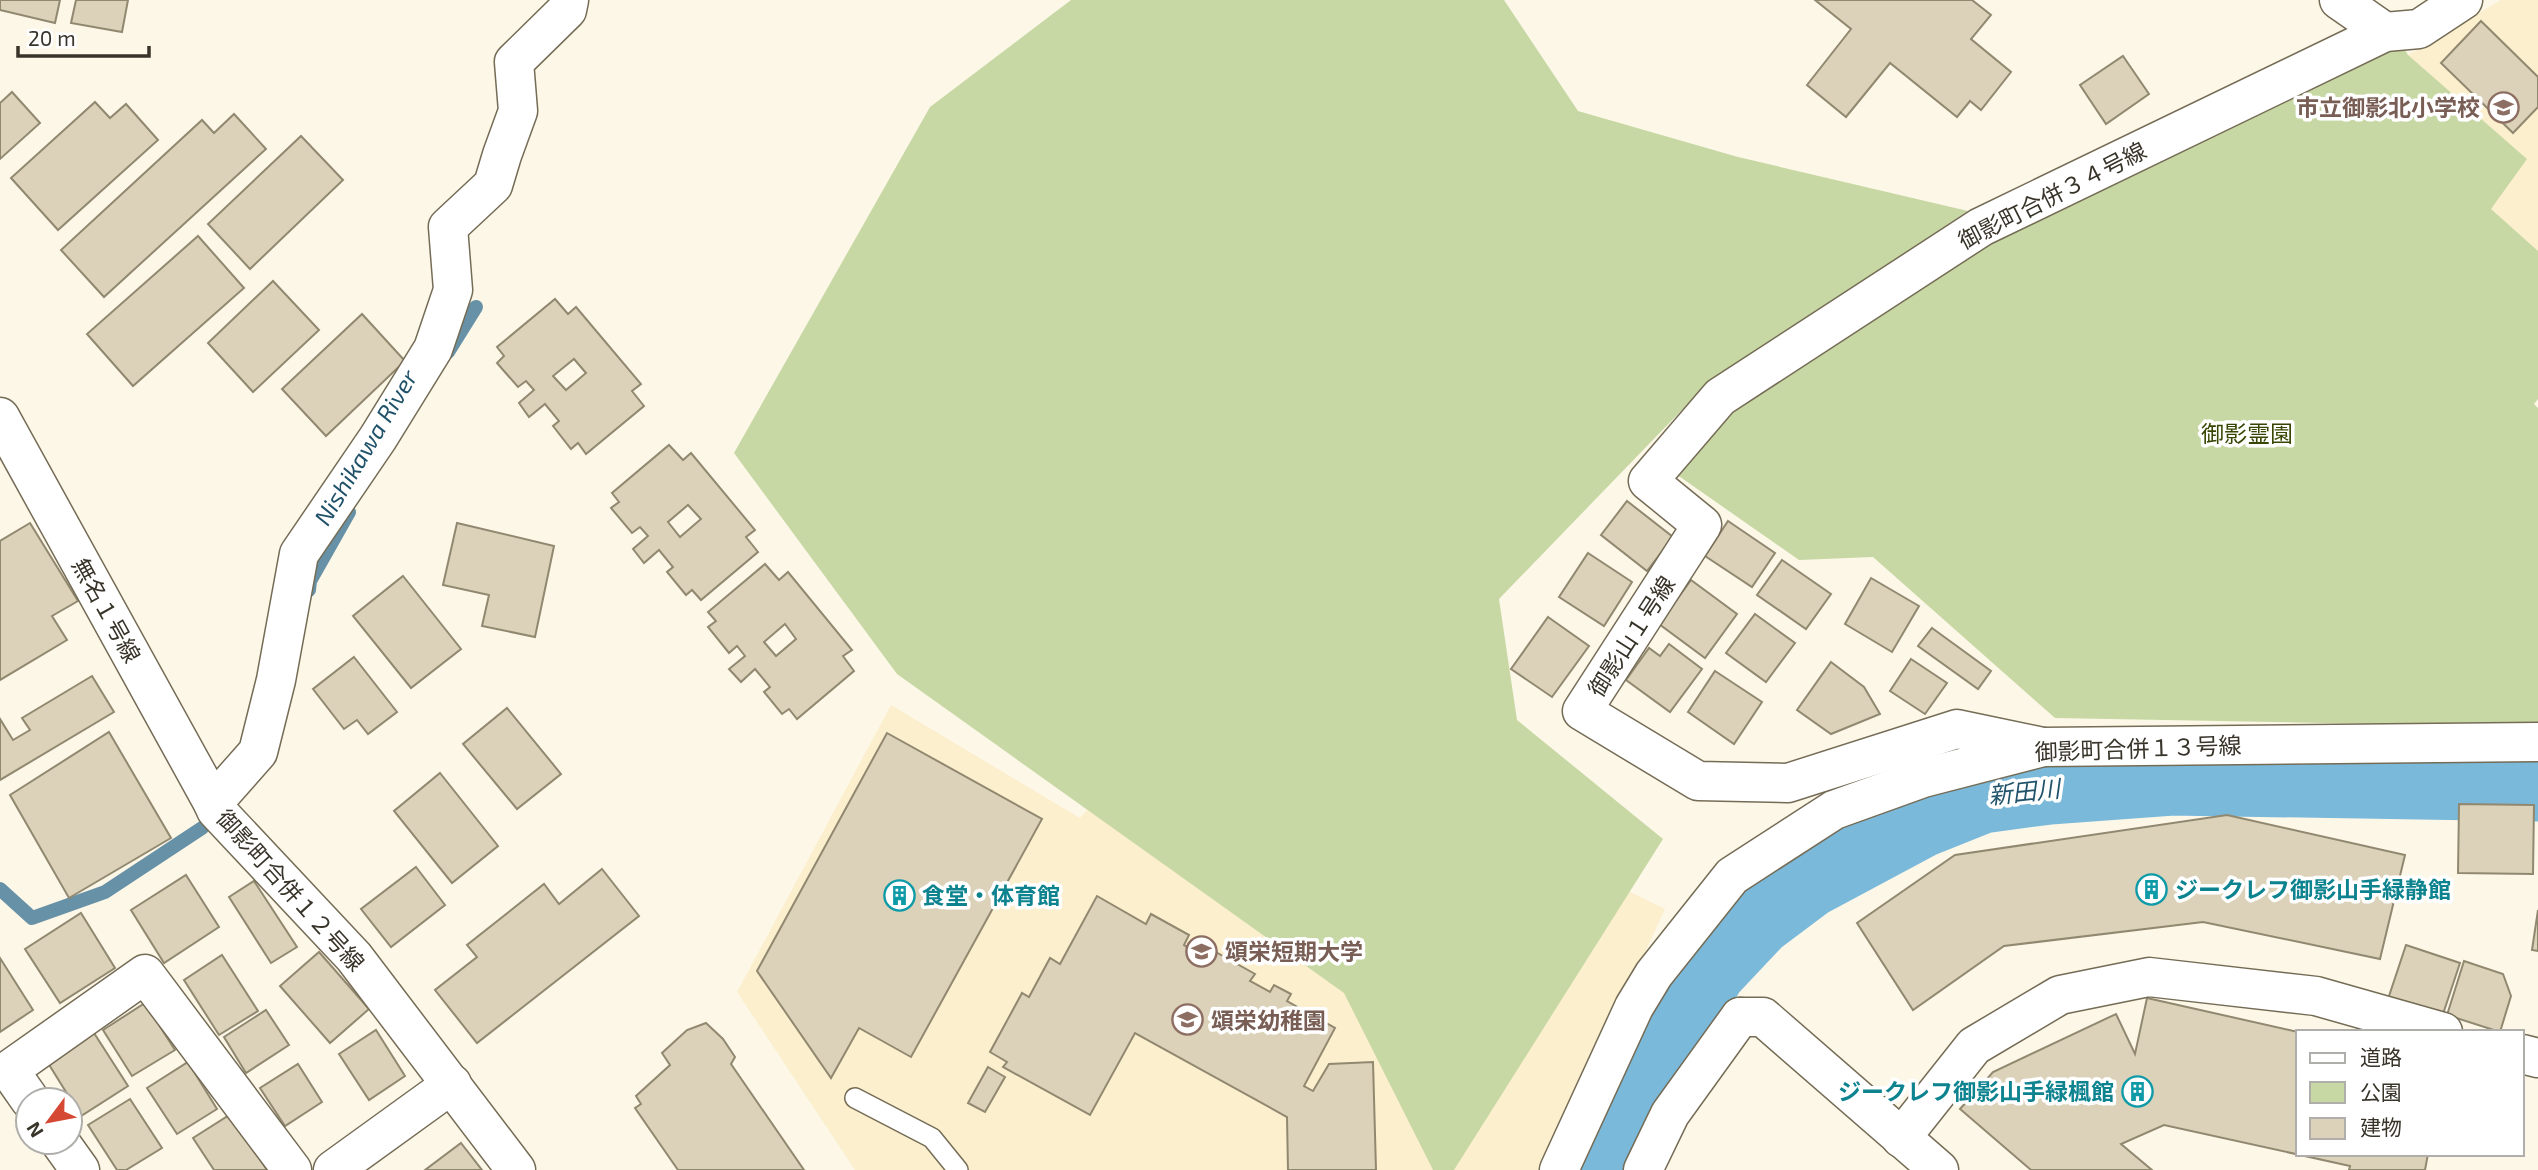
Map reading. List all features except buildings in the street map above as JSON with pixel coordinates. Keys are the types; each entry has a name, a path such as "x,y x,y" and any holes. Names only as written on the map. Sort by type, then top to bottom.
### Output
{"street":[{"name":"御影町合併１２号線","path":"516,1170 354,957 216,810 213,803 258,752 276,680 299,554 378,438 433,349 453,290 448,227 494,185 518,111 514,62 567,10 569,0"},
{"path":"2339,0 2385,32"},
{"name":"御影町合併３４号線","path":"1648,481 1720,397 1981,227 2385,32 2419,29 2463,0"},
{"name":"無名１号線","path":"0,417 213,803"},
{"name":"御影山１号線","path":"1648,481 1702,525 1582,711 1698,781 1788,783 1957,729 2043,747"},
{"name":"御影町合併１３号線","path":"1559,1170 1634,1007 1654,974 1732,876 1835,810 1923,778 2043,747 2538,742"},
{"path":"20,1086 9,1070 145,974 292,1170"},
{"path":"1901,1138 1974,1046 2060,995 2149,977 2316,996 2435,1030"},
{"path":"1643,1170 1670,1114 1740,1017 1763,1017 1939,1170"},
{"path":"333,1170 452,1084"}],"lane":[{"path":"855,1098 932,1138 958,1170"}],"shaded area":[{"name":"市立御影北小学校","path":"2501,0 2538,0 2538,251 2490,209 2408,55"},
{"name":"頌栄短期大学","path":"891,705 1080,818 1110,783 1527,841 1665,909 1545,1170 855,1170 737,992"}],"green space":[{"path":"1071,0 1504,0 1578,111 1738,157 1968,211 1707,384 1499,599 1517,720 1663,839 1454,1170 1433,1170 1344,993 897,674 734,453 930,107"},
{"name":"御影霊園","path":"2397,37 2408,55 2527,159 2491,209 2538,251 2538,399 2534,404 2538,408 2538,727 2055,718 1873,557 1799,560 1673,472 1742,404 1990,241"}],"waterway":[{"name":"Nishikawa River","path":"448,352 476,307"},
{"name":"Nishikawa River","path":"309,590 310,581 349,512"},
{"name":"新田川","path":"1604,1170 1638,1089 1707,969 1755,918 1807,879 1921,818 1981,794 2049,785 2172,776 2538,782"},
{"name":"Nishikawa River","path":"0,889 32,918 105,892 202,828"}],"place":[{"name":"市立御影北小学校","path":"2503,107"},
{"name":"ジークレフ御影山手緑静館","path":"2152,889"},
{"name":"食堂・体育館","path":"899,895"},
{"name":"頌栄短期大学","path":"1202,951"},
{"name":"頌栄幼稚園","path":"1188,1020"},
{"name":"ジークレフ御影山手緑楓館","path":"2137,1091"}]}
